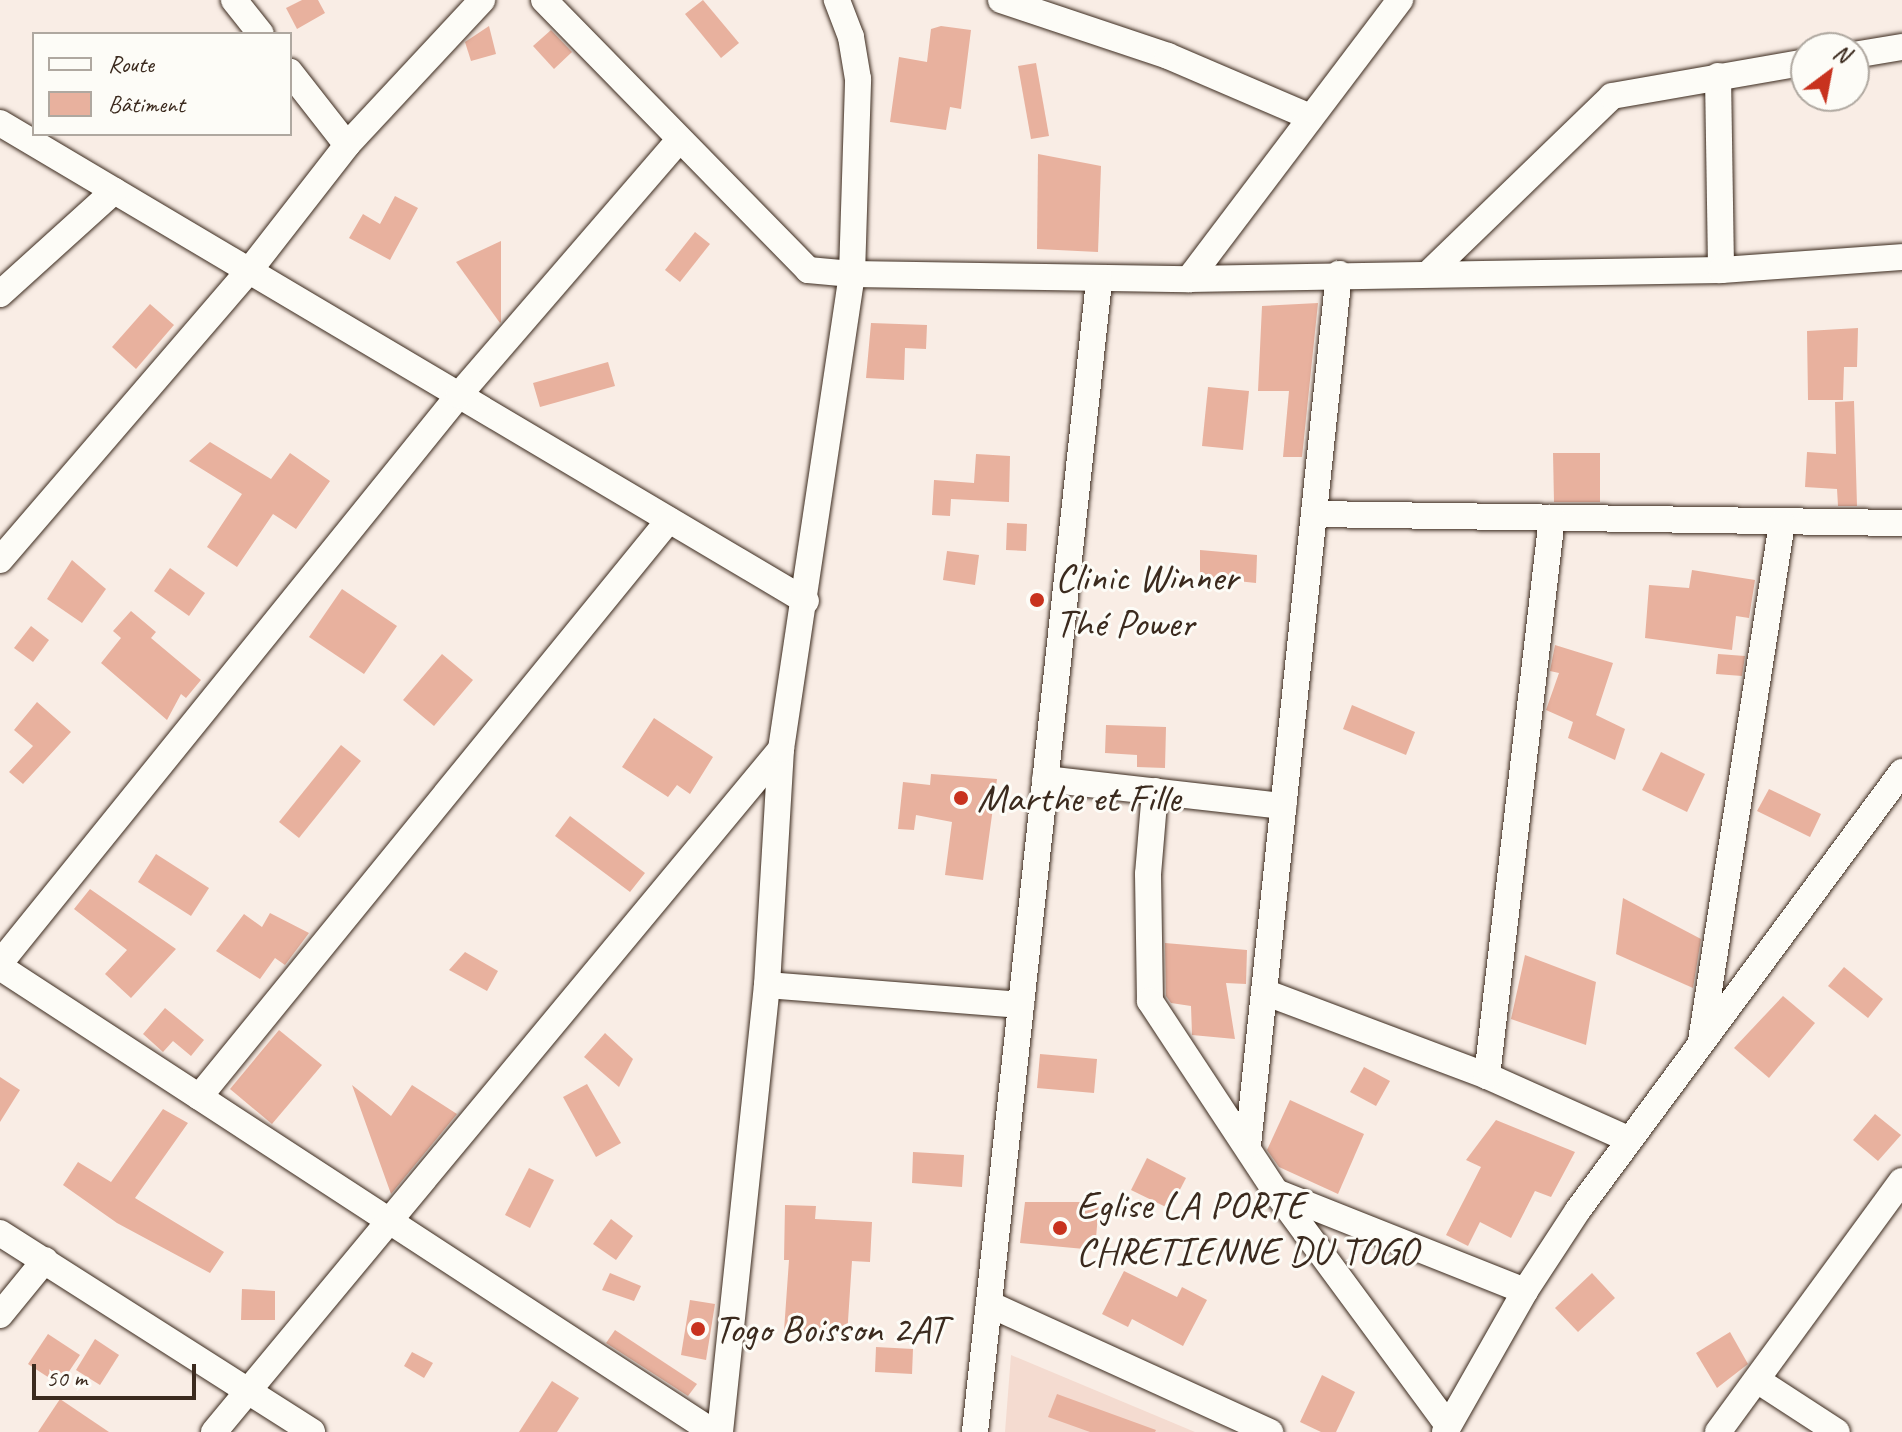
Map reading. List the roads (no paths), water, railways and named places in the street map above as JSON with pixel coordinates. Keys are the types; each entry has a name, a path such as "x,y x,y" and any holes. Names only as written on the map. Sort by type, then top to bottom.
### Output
{"street":[{"path":"234,0 259,32"},
{"path":"0,560 249,271 347,145 482,0"},
{"path":"544,0 678,141 808,270 1099,281 1430,272 1721,270 1902,257"},
{"path":"720,1432 767,985 781,749 806,601 852,274 858,79 851,37 837,0"},
{"path":"1001,0 1168,56 1310,117"},
{"path":"1189,279 1400,0"},
{"path":"1870,52 1902,47"},
{"path":"1430,272 1612,96 1790,65"},
{"path":"292,75 347,145"},
{"path":"1718,76 1721,270"},
{"path":"0,123 806,601"},
{"path":"678,141 459,395 0,965 713,1432"},
{"path":"0,294 114,191"},
{"path":"1248,1145 1339,274"},
{"path":"975,1432 1099,281"},
{"path":"1314,514 1902,523"},
{"path":"1487,1076 1552,518"},
{"path":"199,1097 669,520"},
{"path":"1700,1045 1782,523"},
{"path":"214,1432 781,749"},
{"path":"1155,791 1148,874 1150,1001 1248,1145 1276,1192 1447,1428 1525,1291 1628,1139 1902,772"},
{"path":"1045,779 1283,806"},
{"path":"767,985 1021,1005"},
{"path":"1264,992 1487,1076 1628,1139"},
{"path":"1718,1432 1902,1181"},
{"path":"1276,1192 1525,1291"},
{"path":"0,1233 312,1432"},
{"path":"0,1315 45,1260"},
{"path":"989,1304 1270,1432"},
{"path":"1757,1380 1837,1432"}],"place":[{"name":"Clinic Winner Thé Power","path":"1037,600"},
{"name":"Marthe et Fille","path":"961,798"},
{"name":"Eglise LA PORTE CHRETIENNE DU TOGO","path":"1060,1228"},
{"name":"Togo Boisson 2AT","path":"698,1329"}]}
